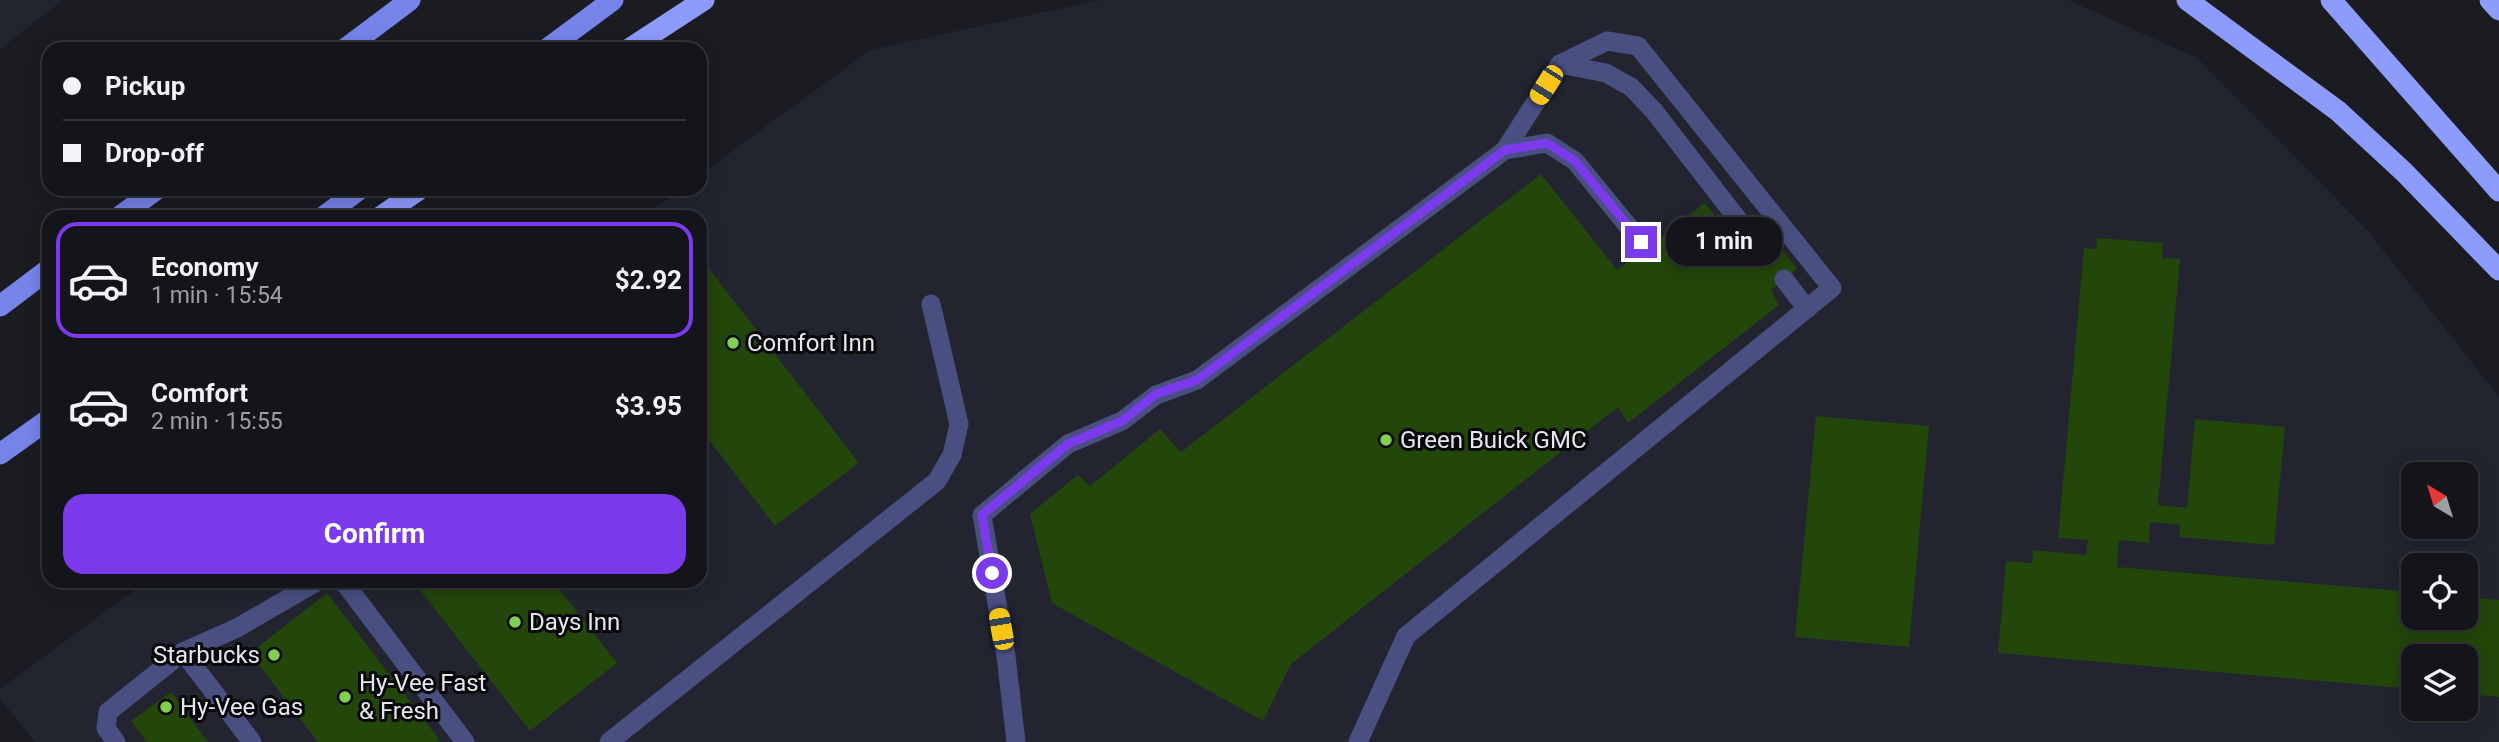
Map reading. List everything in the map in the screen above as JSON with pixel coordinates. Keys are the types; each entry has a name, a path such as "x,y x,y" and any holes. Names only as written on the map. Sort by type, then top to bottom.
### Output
{"highway":[{"path":"640,42 704,0"},
{"path":"2187,0 2338,111 2404,172 2499,270"},
{"path":"2331,0 2499,191"},
{"path":"2490,0 2499,10"},
{"path":"390,210 410,196"}],"main road":[{"path":"354,42 410,0"},
{"path":"556,42 613,0"},
{"path":"128,210 148,196"},
{"path":"332,210 351,196"},
{"path":"0,306 42,275"},
{"path":"0,454 42,424"}],"lane":[{"path":"1016,742 1006,656 982,515 1068,444 1122,421 1156,394 1197,380 1505,150 1560,64 1607,41 1638,46 1832,288 1406,636 1358,742"},
{"path":"1560,64 1606,73 1631,87 1654,111 1743,226"},
{"path":"1505,150 1547,143 1575,161 1641,242"},
{"path":"1784,279 1807,309"},
{"path":"609,742 937,481 952,455 959,424 931,304"},
{"path":"116,742 106,728 108,712 183,652 237,628 306,588"},
{"path":"348,588 465,742"},
{"path":"183,652 252,742"}],"shaded area":[{"path":"0,0 63,0 0,49"},
{"path":"1100,0 2068,0 2197,58 2368,231 2499,397 2499,742 35,742 0,699 0,689 137,588 707,588 707,210 652,210 672,196 707,196 707,170 870,50"}],"building":[{"name":"Green Buick GMC","path":"1541,174 1617,270 1705,203 1731,236 1756,216 1797,269 1771,290 1779,305 1628,423 1618,407 1291,664 1263,721 1052,603 1030,514 1078,475 1090,486 1160,429 1181,452"},
{"path":"2097,238 2163,243 2162,258 2180,259 2158,505 2187,508 2195,419 2285,427 2274,545 2179,537 2180,525 2150,522 2149,543 2119,540 2117,567 2401,591 2401,630 2478,630 2478,598 2499,600 2499,697 2478,695 2478,644 2401,644 2401,688 1998,653 2006,561 2032,563 2033,550 2086,555 2088,540 2058,538 2084,248 2096,249"},
{"name":"Comfort Inn","path":"707,266 859,463 775,526 707,437"},
{"path":"1816,416 1929,426 1909,647 1795,637"},
{"name":"Days Inn","path":"418,588 558,588 617,663 530,731"},
{"name":"Hy-Vee Fast & Fresh","path":"327,593 441,742 318,742 250,653"},
{"name":"Hy-Vee Gas","path":"171,692 208,742 147,742 131,721"}],"place":[{"name":"Comfort Inn","path":"733,343"},
{"name":"Green Buick GMC","path":"1386,440"},
{"name":"Days Inn","path":"515,622"},
{"name":"Starbucks","path":"274,655"},
{"name":"Hy-Vee Fast & Fresh","path":"345,697"},
{"name":"Hy-Vee Gas","path":"166,707"}],"route":[{"path":"992,573 982,515 1051,458 1068,444 1122,421 1156,394 1197,380 1505,150 1547,143 1575,161 1641,242"}]}
